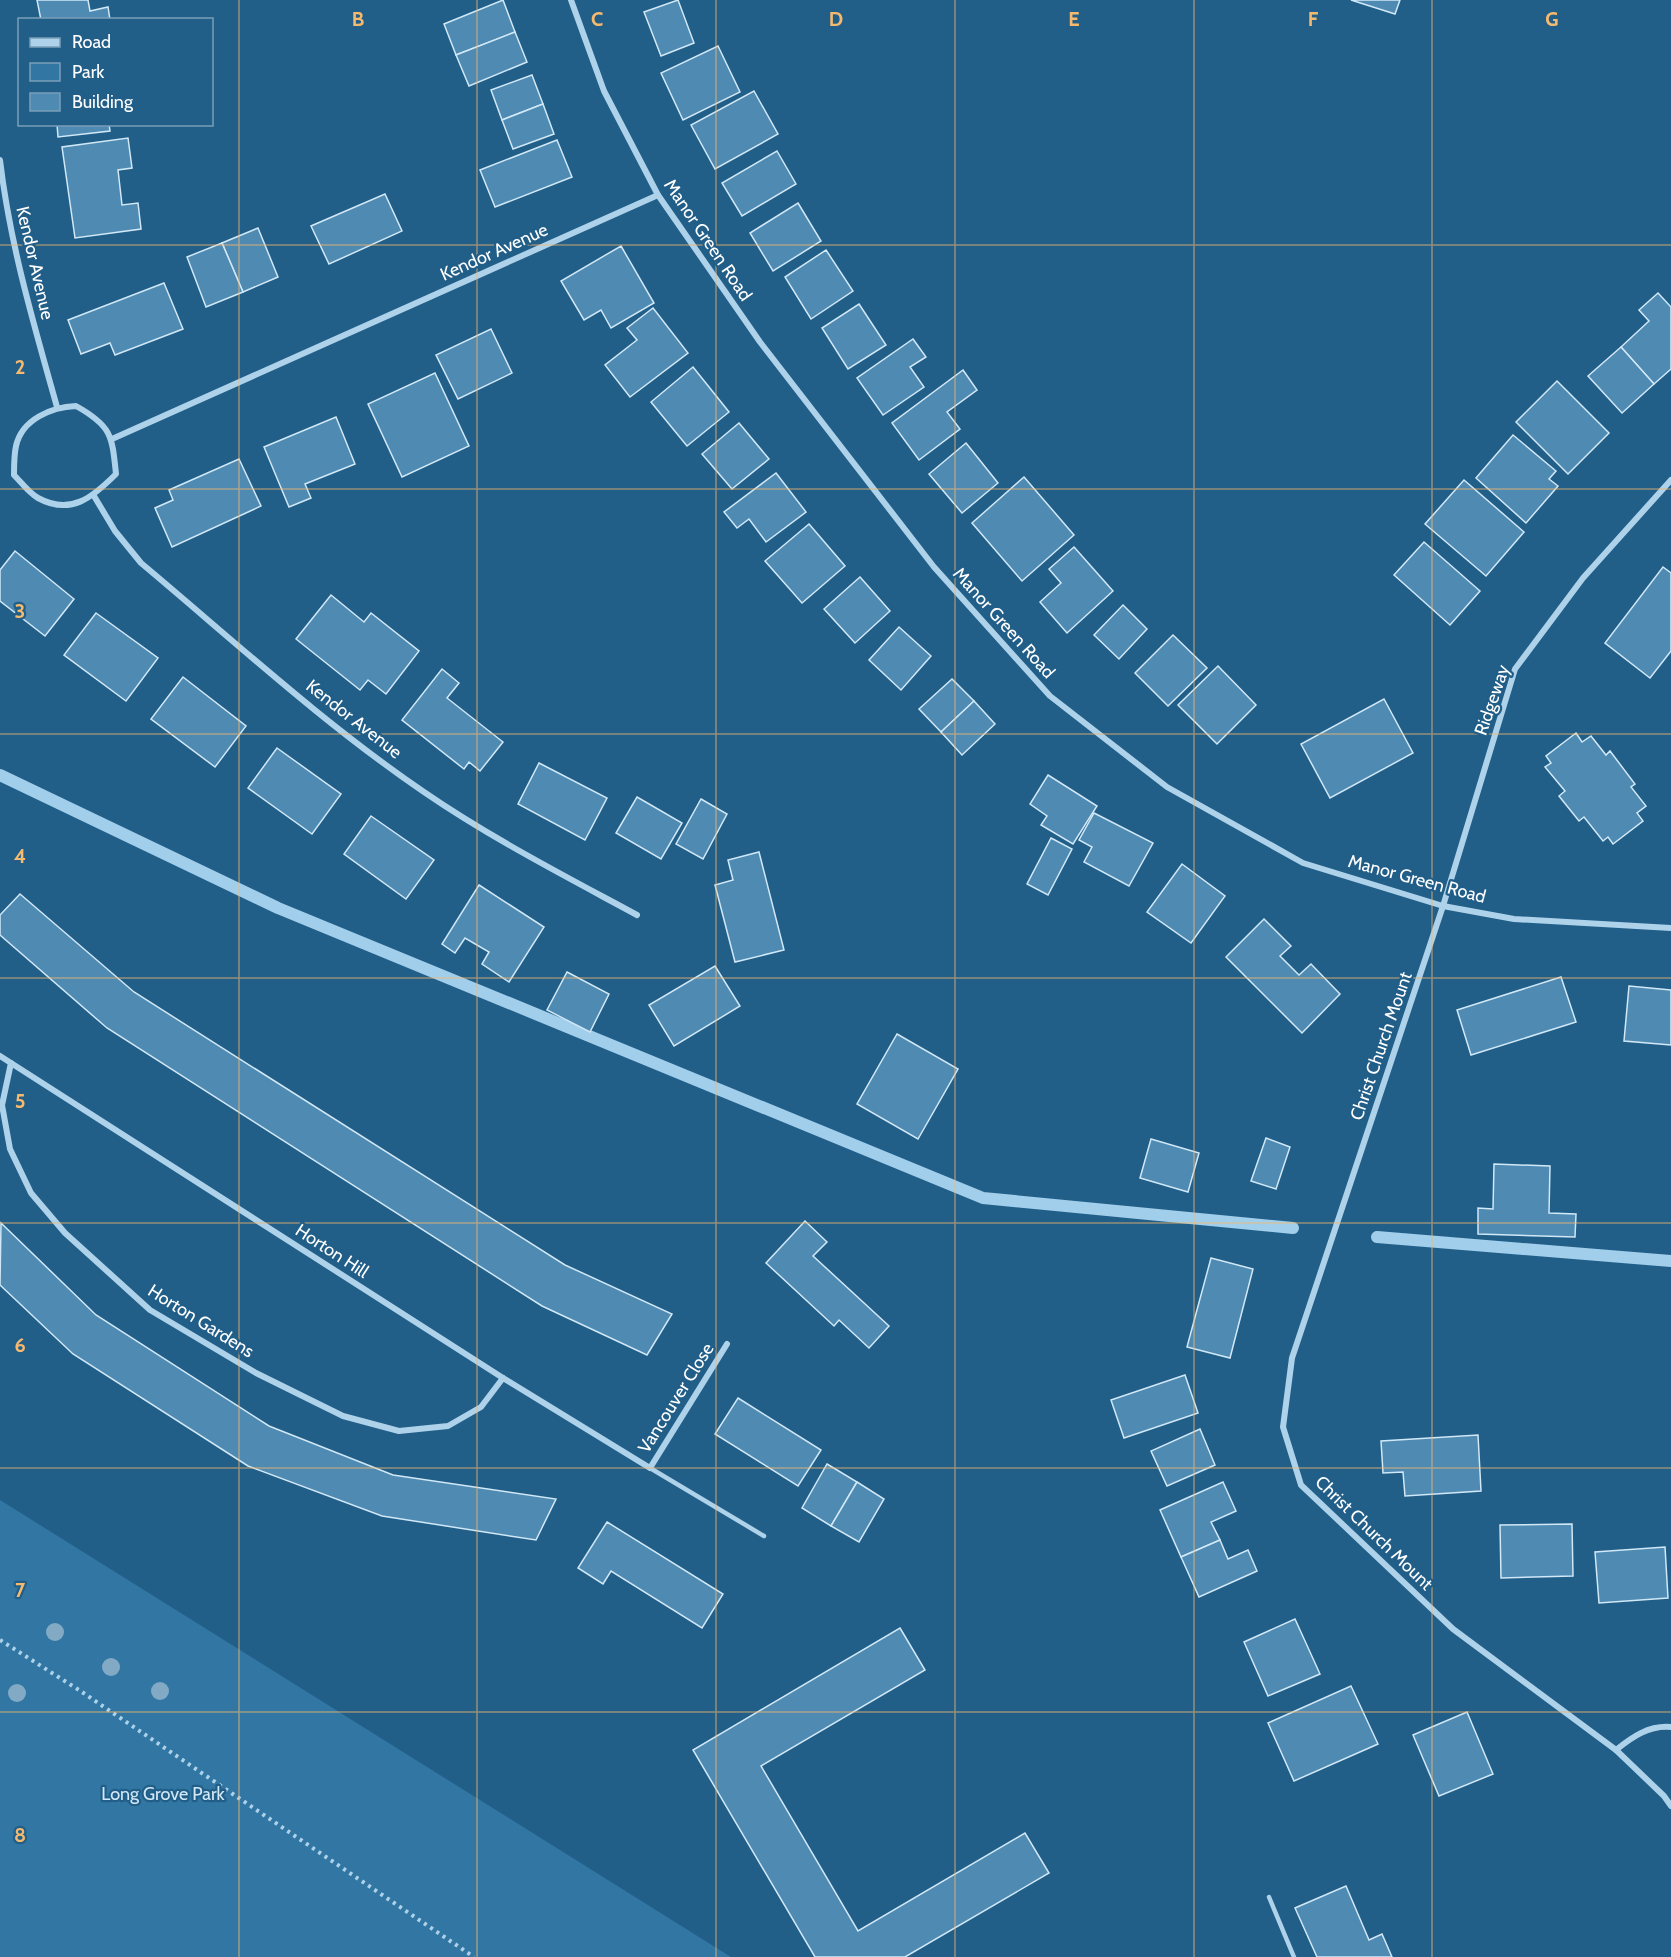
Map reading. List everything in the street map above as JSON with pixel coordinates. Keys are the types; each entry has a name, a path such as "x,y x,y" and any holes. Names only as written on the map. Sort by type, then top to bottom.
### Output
{"street":[{"name":"Manor Green Road","path":"571,0 604,91 658,195 760,342 934,567 1050,696 1167,787 1303,863 1443,906 1514,919 1671,928"},
{"name":"Kendor Avenue","path":"0,160 7,218 57,407"},
{"name":"Kendor Avenue","path":"112,439 658,195"},
{"path":"76,406 98,418 112,439 116,474 94,496 69,506 38,498 14,475 16,444 33,419 57,407 76,406"},
{"name":"Ridgeway","path":"1443,906 1515,669 1582,578 1671,480"},
{"name":"Kendor Avenue","path":"94,496 115,531 141,563 348,736 424,792 552,869 637,915"},
{"name":"Christ Church Mount","path":"1443,906 1292,1358 1282,1427 1301,1485 1453,1629 1616,1750 1664,1796 1671,1806"},
{"name":"Horton Hill","path":"0,1056 502,1378 650,1468"},
{"name":"Horton Gardens","path":"11,1063 2,1105 10,1149 31,1193 65,1233 150,1310 256,1373 343,1416 399,1431 448,1426 481,1407 502,1378"},
{"name":"Vancouver Close","path":"650,1468 728,1344"},
{"path":"1616,1750 1636,1733 1663,1726 1671,1727"}],"lane":[{"path":"650,1468 764,1536"},
{"path":"1269,1897 1294,1957"}],"path":[{"path":"0,1640 89,1697 474,1957"}],"green space":[{"name":"Long Grove Park","path":"0,1500 731,1957 0,1957"}],"building":[{"path":"37,0 88,0 90,11 108,7 110,18 41,18"},
{"path":"503,0 515,32 456,55 444,24"},
{"path":"678,0 694,43 661,56 644,12"},
{"path":"1351,0 1400,0 1395,14"},
{"path":"515,32 527,62 469,86 456,55"},
{"path":"718,46 740,92 683,120 661,73"},
{"path":"532,75 543,104 502,120 491,90"},
{"path":"754,91 778,134 715,169 691,125"},
{"path":"543,104 554,134 513,149 502,120"},
{"path":"57,126 109,126 110,131 58,137"},
{"path":"128,138 132,168 118,170 122,205 138,203 141,229 75,238 62,147"},
{"path":"557,140 572,177 495,207 480,170"},
{"path":"777,151 796,184 742,216 722,183"},
{"path":"385,194 402,231 329,264 311,226"},
{"path":"798,203 821,241 773,271 750,233"},
{"path":"258,228 278,277 243,292 222,243"},
{"path":"222,243 243,292 206,307 187,257"},
{"path":"621,246 654,303 611,328 601,310 584,320 561,281"},
{"path":"826,250 853,291 811,319 785,277"},
{"path":"164,283 183,329 115,355 110,343 81,354 68,320"},
{"path":"1658,293 1671,307 1671,369 1654,384 1621,347 1649,321 1639,310"},
{"path":"859,304 886,345 848,369 822,328"},
{"path":"653,308 688,353 630,397 605,365 637,340 627,328"},
{"path":"491,329 512,373 458,399 436,355"},
{"path":"913,339 926,357 910,367 924,387 883,415 857,378"},
{"path":"1621,347 1654,384 1622,413 1588,376"},
{"path":"693,367 729,412 687,446 651,402"},
{"path":"963,370 977,390 947,412 960,429 919,460 892,423"},
{"path":"435,373 469,446 402,477 368,404"},
{"path":"1557,381 1609,433 1568,474 1516,422"},
{"path":"336,417 355,464 305,484 311,498 289,507 264,447"},
{"path":"739,423 769,459 732,489 702,454"},
{"path":"1513,435 1556,471 1549,479 1558,486 1526,523 1476,478"},
{"path":"966,443 998,483 962,513 929,474"},
{"path":"239,459 261,506 172,547 155,508 173,500 169,490"},
{"path":"776,473 806,512 766,542 749,519 737,528 724,512"},
{"path":"1024,477 1074,535 1022,581 972,523"},
{"path":"1464,480 1524,532 1486,576 1425,524"},
{"path":"809,524 845,566 802,603 765,561"},
{"path":"1424,542 1480,591 1450,625 1394,575"},
{"path":"1074,547 1113,591 1067,633 1040,602 1061,583 1049,569"},
{"path":"15,551 74,599 45,636 0,601 0,570"},
{"path":"1663,567 1671,573 1671,651 1650,678 1605,643"},
{"path":"860,577 890,611 855,643 824,609"},
{"path":"331,595 364,622 371,613 419,651 386,694 368,680 360,690 296,639"},
{"path":"1123,605 1147,629 1119,659 1094,635"},
{"path":"96,613 158,658 126,701 64,655"},
{"path":"899,627 931,656 901,690 869,660"},
{"path":"1173,635 1207,668 1168,706 1135,673"},
{"path":"1218,666 1256,705 1217,744 1178,705"},
{"path":"442,669 459,683 447,698 503,742 480,771 469,762 464,769 402,720"},
{"path":"183,677 246,726 215,767 151,719"},
{"path":"952,679 974,701 941,732 919,709"},
{"path":"1384,699 1413,753 1330,798 1301,744"},
{"path":"974,701 995,724 962,755 941,732"},
{"path":"1576,733 1582,742 1591,736 1606,755 1610,751 1635,784 1631,787 1646,806 1637,813 1643,821 1613,844 1608,837 1603,841 1584,817 1579,821 1559,796 1565,791 1545,767 1551,763 1546,756"},
{"path":"277,748 341,794 312,834 248,788"},
{"path":"539,763 607,798 585,840 518,804"},
{"path":"1048,775 1097,806 1073,844 1041,825 1047,816 1030,804"},
{"path":"637,797 682,823 661,859 616,833"},
{"path":"701,799 727,814 703,859 676,844"},
{"path":"1094,813 1153,843 1129,886 1084,862 1092,847 1079,840"},
{"path":"371,816 434,860 406,899 344,854"},
{"path":"1051,838 1072,849 1048,895 1027,884"},
{"path":"759,852 784,950 735,962 715,885 733,880 728,860"},
{"path":"1182,864 1225,896 1191,943 1147,912"},
{"path":"479,885 544,927 509,982 482,964 489,952 465,938 455,953 442,944"},
{"path":"20,894 134,992 565,1265 672,1314 647,1355 542,1306 107,1028 0,935 0,915"},
{"path":"1264,919 1291,946 1280,956 1299,975 1311,964 1340,994 1302,1033 1226,957"},
{"path":"715,966 740,1006 674,1046 649,1005"},
{"path":"567,972 609,994 590,1032 547,1010"},
{"path":"1561,977 1576,1022 1471,1055 1457,1010"},
{"path":"1629,986 1671,990 1671,1045 1624,1041"},
{"path":"897,1034 958,1069 918,1139 857,1104"},
{"path":"1266,1138 1290,1147 1276,1189 1251,1181"},
{"path":"1151,1139 1199,1153 1188,1192 1140,1178"},
{"path":"1494,1164 1550,1166 1549,1213 1576,1214 1575,1237 1478,1234 1478,1208 1493,1209"},
{"path":"805,1221 827,1242 813,1256 889,1326 869,1348 839,1320 834,1326 766,1263"},
{"path":"1,1223 96,1315 269,1426 393,1475 556,1499 536,1540 382,1516 248,1466 73,1354 0,1285"},
{"path":"1211,1258 1253,1269 1230,1358 1187,1347"},
{"path":"1185,1375 1198,1413 1124,1438 1111,1400"},
{"path":"738,1398 821,1450 798,1486 715,1434"},
{"path":"1200,1429 1215,1465 1167,1486 1151,1451"},
{"path":"1478,1435 1481,1491 1405,1496 1403,1472 1383,1473 1381,1441"},
{"path":"827,1464 857,1482 831,1526 802,1508"},
{"path":"857,1482 884,1499 859,1542 831,1526"},
{"path":"1223,1482 1236,1511 1211,1522 1220,1540 1181,1557 1160,1510"},
{"path":"607,1522 723,1594 702,1628 611,1571 603,1584 578,1568"},
{"path":"1572,1524 1573,1576 1501,1578 1500,1525"},
{"path":"1220,1540 1228,1559 1248,1550 1257,1571 1199,1597 1181,1557"},
{"path":"1665,1547 1668,1598 1599,1603 1595,1552"},
{"path":"1295,1619 1320,1674 1268,1696 1244,1642"},
{"path":"900,1628 925,1670 761,1766 858,1931 1025,1833 1049,1873 905,1957 815,1957 693,1750"},
{"path":"1351,1686 1378,1744 1294,1781 1268,1723"},
{"path":"1467,1712 1493,1774 1439,1796 1413,1735"},
{"path":"1346,1886 1369,1940 1382,1934 1392,1957 1317,1957 1295,1908"}],"waterway":[{"path":"0,775 278,908 983,1198 1293,1228"},
{"path":"1377,1237 1671,1261"}]}
